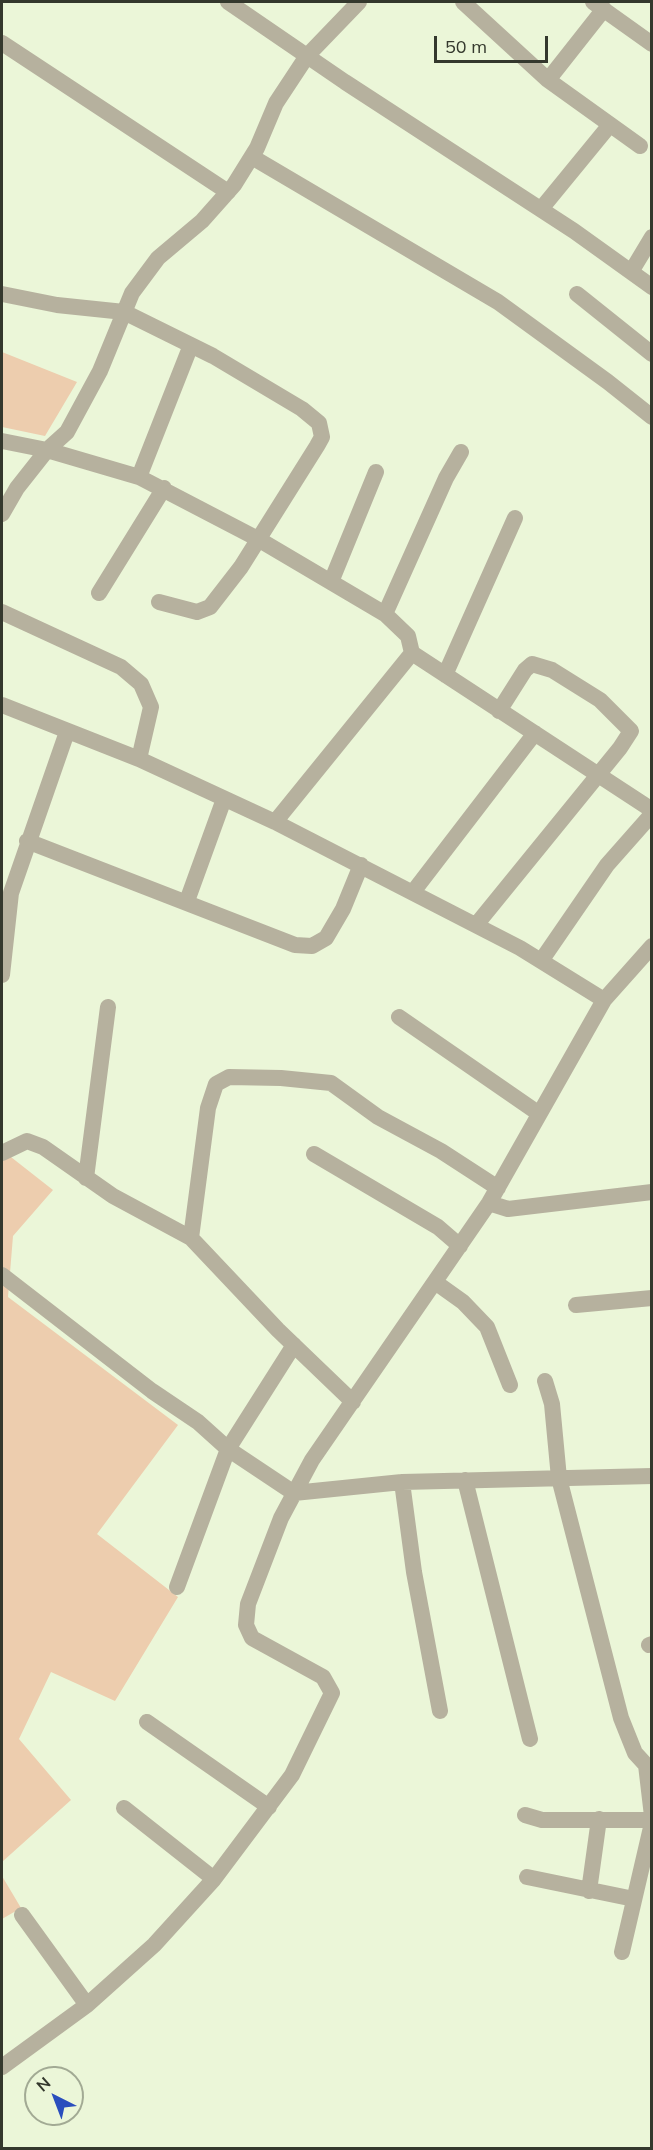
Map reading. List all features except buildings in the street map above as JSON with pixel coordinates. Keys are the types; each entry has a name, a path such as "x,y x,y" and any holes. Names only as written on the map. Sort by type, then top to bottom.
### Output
{"street":[{"path":"228,2 541,209 651,287"},
{"path":"2,514 17,488 47,450 67,432 100,371 132,293 158,258 202,221 228,192 252,157 276,103 307,56 359,2"},
{"path":"463,2 548,80 609,126 640,146"},
{"path":"548,80 598,5 651,44"},
{"path":"2,43 228,192"},
{"path":"541,209 609,126"},
{"path":"252,157 498,302 609,382 651,417"},
{"path":"631,272 651,237"},
{"path":"2,294 57,305 124,312 191,345 302,409 320,423 322,437 258,539 210,607 197,612 159,602"},
{"path":"577,294 651,354"},
{"path":"139,477 191,345"},
{"path":"2,441 47,450 139,477 258,539 385,614 408,636 412,653 598,774 651,812 607,865 541,961"},
{"path":"385,614 446,478 461,452"},
{"path":"331,582 376,472"},
{"path":"99,593 164,488"},
{"path":"445,675 514,518"},
{"path":"2,612 121,667 141,684 151,707 139,759"},
{"path":"274,822 412,653"},
{"path":"476,925 630,731 600,700 552,670 532,664 525,669 499,711"},
{"path":"2,705 139,759 274,822 476,925 604,1000"},
{"path":"2,975 11,892 67,732"},
{"path":"413,892 535,733"},
{"path":"187,901 224,799"},
{"path":"27,841 187,901 295,945 312,946 326,938 343,909 360,865"},
{"path":"2,2067 87,2005 154,1946 214,1879 292,1775 332,1693 323,1677 252,1638 246,1625 248,1604 281,1518 312,1460 489,1203 604,1000 651,946"},
{"path":"86,1178 108,1007"},
{"path":"399,1017 538,1113"},
{"path":"191,1238 208,1108 216,1084 229,1077 281,1078 331,1083 378,1117 441,1151 498,1188"},
{"path":"2,1153 27,1141 43,1147 86,1178 191,1238 294,1345 353,1402"},
{"path":"314,1155 438,1227 460,1246"},
{"path":"489,1203 508,1209 651,1192"},
{"path":"2,1275 152,1390 198,1422 228,1449 294,1492 402,1482 651,1476"},
{"path":"435,1282 463,1302 487,1328 510,1385"},
{"path":"576,1305 651,1298"},
{"path":"177,1587 228,1449 294,1345"},
{"path":"545,1381 552,1404 559,1478 621,1718 635,1753 646,1765 651,1816"},
{"path":"465,1480 530,1739"},
{"path":"402,1482 414,1572 440,1711"},
{"path":"147,1722 269,1807"},
{"path":"124,1808 214,1879"},
{"path":"525,1815 542,1820 599,1819 651,1822 622,1952"},
{"path":"589,1891 599,1819"},
{"path":"527,1877 634,1899"},
{"path":"22,1914 87,2005"}],"shaded area":[{"path":"2,352 77,382 45,436 2,427"},
{"path":"2,1150 53,1190 13,1236 8,1297 178,1425 97,1534 178,1597 115,1701 51,1672 19,1739 71,1800 2,1862"},
{"path":"2,1876 21,1908 2,1919"}]}
